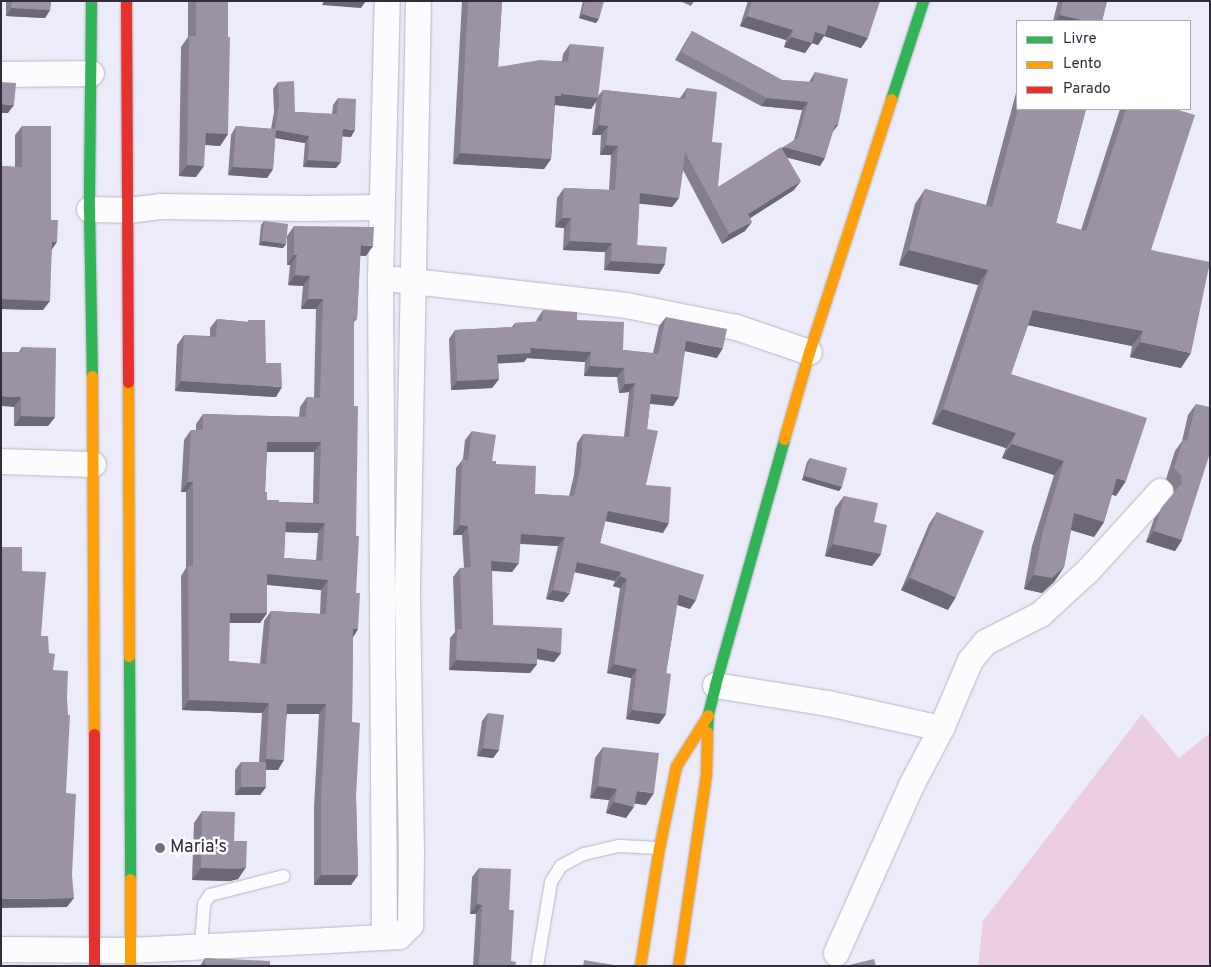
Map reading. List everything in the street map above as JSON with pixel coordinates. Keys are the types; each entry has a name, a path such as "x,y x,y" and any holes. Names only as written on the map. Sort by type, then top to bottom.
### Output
{"street":[{"path":"91,1 89,209 93,464 97,550 98,780 94,958"},
{"path":"126,1 128,210 124,553 125,777 130,958"},
{"path":"384,936 380,278 387,1"},
{"path":"1,949 94,958 130,958 201,946 399,936 410,925 412,903 407,588 418,1"},
{"path":"678,966 677,946 706,774 708,714 715,685 809,352 923,1"},
{"path":"1,74 91,73"},
{"path":"384,89 415,87"},
{"path":"89,209 128,210 160,206 381,207"},
{"path":"380,278 412,280 626,305 736,326 809,352"},
{"path":"1,461 93,464"},
{"path":"836,953 911,785 940,728 970,660 985,642 1040,614 1088,570 1160,491"},
{"path":"715,685 828,704 940,728"},
{"path":"640,966 648,943 659,848 676,766 708,714"}],"lane":[{"path":"536,966 551,882 561,866 584,854 620,846 659,848"},
{"path":"201,946 204,904 210,895 284,876"}],"shaded area":[{"path":"1142,714 1179,758 1210,733 1210,966 978,966 983,921"}],"building":[{"path":"12,1 51,1 50,10 11,8"},
{"path":"196,1 228,1 228,37 230,37 228,134 206,133 204,166 187,165 189,36 196,36"},
{"path":"468,1 502,1 498,67 540,60 568,62 570,44 604,47 598,98 561,94 561,96 555,96 551,159 460,153"},
{"path":"585,1 604,1 599,19 582,14"},
{"path":"752,1 880,1 868,38 828,25 825,35 815,32 812,43 791,37 793,30 747,16"},
{"path":"1063,1 1107,1 1102,20 1082,20 1060,15"},
{"path":"692,31 782,80 813,82 815,72 848,79 838,125 835,125 825,158 783,147 798,138 808,102 767,98 681,52"},
{"path":"294,81 295,112 337,114 338,98 356,99 355,130 343,129 341,162 308,160 309,136 275,129 279,105 278,82"},
{"path":"1,82 16,83 14,105 1,104"},
{"path":"687,88 717,92 712,142 722,143 718,187 781,147 801,181 748,214 752,222 729,234 685,152 679,198 640,193 637,245 667,247 665,264 611,261 612,243 570,241 571,218 562,218 564,188 615,190 618,146 606,145 608,126 599,125 603,90 685,99"},
{"path":"1018,110 1086,110 1056,223 1086,231 1126,110 1178,110 1195,115 1151,250 1210,262 1191,353 1140,342 1143,331 1033,310 1011,374 1147,418 1126,481 1117,478 1104,522 1074,513 1064,567 1052,578 1034,575 1043,531 1064,461 1012,444 1016,433 943,409 988,270 909,250 925,189 992,207"},
{"path":"22,126 51,126 51,220 58,220 57,242 52,242 50,301 1,299 1,166 22,167"},
{"path":"236,126 276,129 273,169 233,167"},
{"path":"264,221 288,224 286,244 262,241"},
{"path":"294,226 374,227 373,246 361,245 357,319 354,319 354,406 358,406 356,536 359,536 356,593 360,593 358,629 353,629 352,722 360,723 356,797 358,875 321,875 321,797 326,704 287,704 284,760 266,759 269,703 189,700 188,566 193,566 193,482 188,482 191,430 203,430 203,414 306,417 307,397 320,398 323,299 308,299 310,276 295,275 297,255 294,255","holes":["267,442 321,442 319,504 267,500 267,492 265,492","286,522 325,523 322,561 284,558","267,574 328,580 326,614 271,611 266,664 229,661 230,613 267,613"]},
{"path":"543,310 577,312 577,320 624,322 623,350 658,354 666,317 727,329 723,348 686,341 679,397 651,394 647,429 658,431 646,485 671,487 669,523 608,511 600,543 704,575 696,600 679,594 666,673 671,674 666,714 632,710 637,669 614,664 627,579 620,576 621,572 577,562 570,593 553,590 565,537 521,534 519,563 491,561 493,625 562,628 561,653 537,648 537,664 456,660 457,629 462,629 460,568 471,567 468,526 460,525 462,459 468,460 472,431 496,435 492,461 496,461 496,464 536,466 535,494 574,496 581,465 583,434 629,437 635,383 625,384 624,368 590,366 591,352 530,348 531,353 497,355 499,379 457,381 455,330 515,327 515,323 542,321"},
{"path":"217,319 249,322 249,320 265,320 266,363 281,363 282,387 181,381 184,335 216,337"},
{"path":"22,347 56,348 55,417 21,416 21,397 1,396 1,352 22,352"},
{"path":"1196,404 1210,407 1210,453 1182,540 1154,531 1161,508 1182,483 1181,475 1174,468 1183,440 1187,441"},
{"path":"810,458 847,468 842,487 805,476"},
{"path":"844,496 878,503 874,522 887,525 881,554 833,544"},
{"path":"937,512 984,531 956,597 910,578"},
{"path":"1,547 22,547 22,571 46,572 41,636 48,636 49,653 55,654 53,670 68,671 67,698 68,715 70,715 66,793 76,794 72,875 74,898 1,899"},
{"path":"488,713 504,715 499,750 483,748"},
{"path":"603,747 659,753 654,793 637,791 634,807 614,802 617,789 598,786"},
{"path":"241,762 266,762 266,787 241,787"},
{"path":"202,811 235,812 234,841 247,841 246,867 238,869 201,868"},
{"path":"479,868 511,869 509,910 514,910 511,961 516,962 515,966 479,966 482,905 477,904"},
{"path":"205,958 270,961 270,966 205,966"},
{"path":"874,959 876,966 845,966"},
{"path":"584,960 620,966 583,966"}],"traffic: fast":[{"path":"91,1 89,209 92,376"},
{"path":"891,99 923,1"},
{"path":"707,732 708,714 715,685 784,439"},
{"path":"129,656 130,879"}],"traffic: slow":[{"path":"784,439 809,352 891,99"},
{"path":"92,376 94,734"},
{"path":"128,382 129,656"},
{"path":"640,966 659,848 676,766 708,715"},
{"path":"678,966 706,774 707,732"},
{"path":"130,879 130,966"}],"traffic: jam":[{"path":"126,1 128,382"},
{"path":"94,734 94,966"}],"place":[{"name":"Maria's","path":"160,848"}]}
